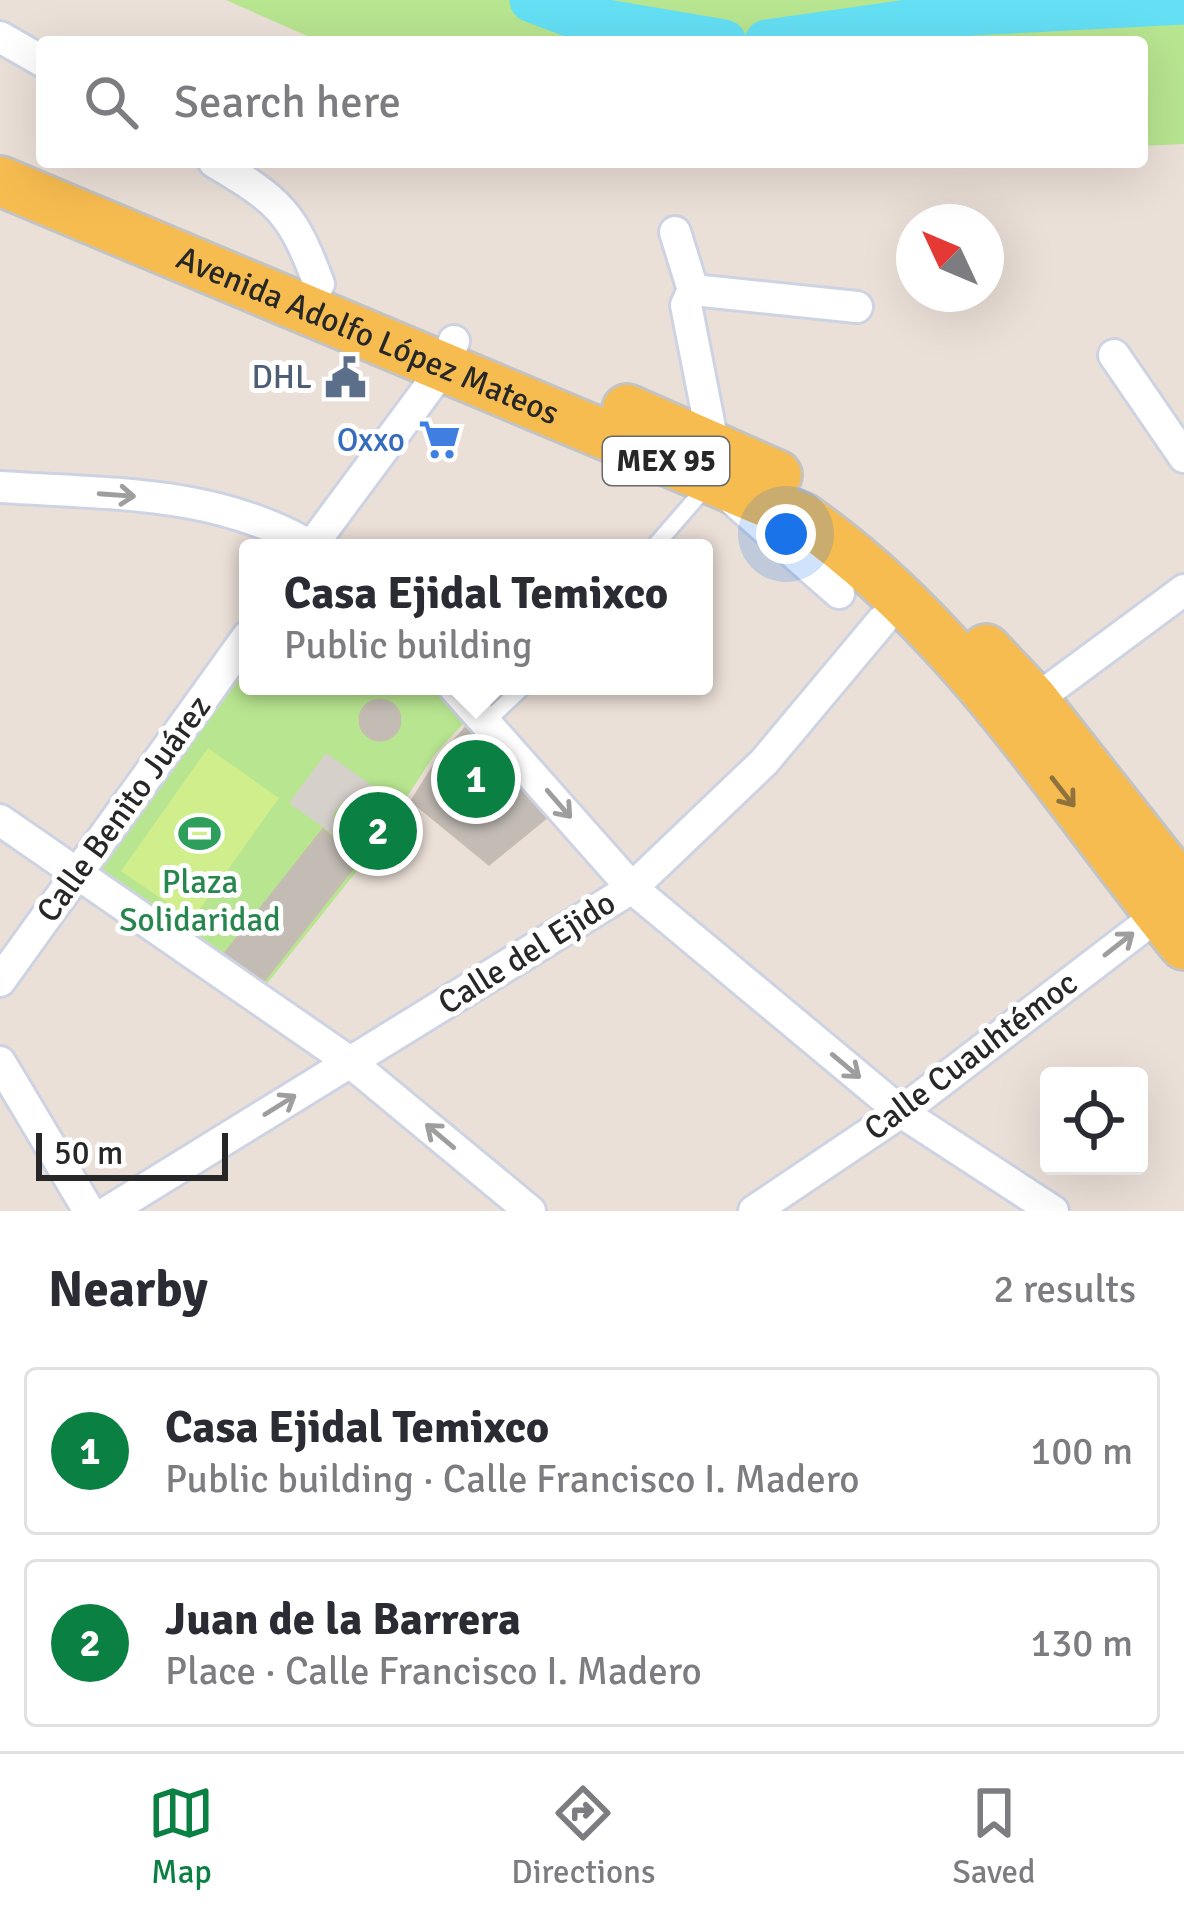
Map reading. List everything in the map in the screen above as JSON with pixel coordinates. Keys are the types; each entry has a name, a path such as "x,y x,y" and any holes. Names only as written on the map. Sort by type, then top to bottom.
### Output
{"main road":[{"name":"Avenida Adolfo López Mateos","path":"0,151 36,166"},
{"name":"Avenida Adolfo López Mateos","path":"41,168 319,284 449,354"},
{"name":"Avenida Adolfo López Mateos","path":"0,181 449,354 713,462 814,494 864,526 1021,710 1178,911"}],"street":[{"path":"0,37 36,58"},
{"path":"224,168 267,193 298,228 319,284"},
{"path":"676,232 693,290 686,305 713,462 838,592"},
{"path":"693,290 857,307"},
{"path":"318,539 449,354"},
{"path":"1114,356 1184,457"},
{"path":"0,488 184,499 244,514 296,539"},
{"path":"1021,710 1184,590"},
{"name":"Calle del Ejido","path":"109,1211 632,888 764,762 882,622"},
{"name":"Calle Benito Juárez","path":"0,981 239,649"},
{"path":"461,695 632,888 901,1112 1053,1211"},
{"path":"0,820 350,1062 530,1211"},
{"name":"Calle Cuauhtémoc","path":"777,1206 1178,911"},
{"path":"0,1062 89,1211"}],"lane":[{"path":"659,539 713,462"},
{"path":"486,722 514,695"}],"green space":[{"path":"226,0 1184,0 1184,144 1148,146 1148,36 307,36"},
{"name":"Plaza Solidaridad","path":"239,649 239,695 461,695 475,711 435,754 364,862 257,996 79,872"},
{"name":"Plaza Solidaridad","path":"208,748 279,798 192,920 121,871"}],"shaded area":[{"path":"326,753 377,789 366,799 343,802 334,813 334,835 289,803"},
{"path":"360,804 376,810 382,826 376,842 360,848 344,842 338,826 344,810"}],"building":[{"path":"380,700 394,706 400,720 394,734 380,740 366,734 360,720 366,706"},
{"path":"474,719 554,811 489,864 412,801 439,758"},
{"path":"323,830 359,860 261,984 224,955"}],"waterway":[{"path":"532,0 577,17 689,36"},
{"path":"809,36 972,13 1184,2"}],"place":[{"name":"DHL","path":"346,377"},
{"name":"Oxxo","path":"439,440"},
{"name":"Casa Ejidal Temixco","path":"476,779"},
{"name":"Juan de la Barrera","path":"378,831"},
{"name":"Plaza Solidaridad","path":"200,834"}]}
